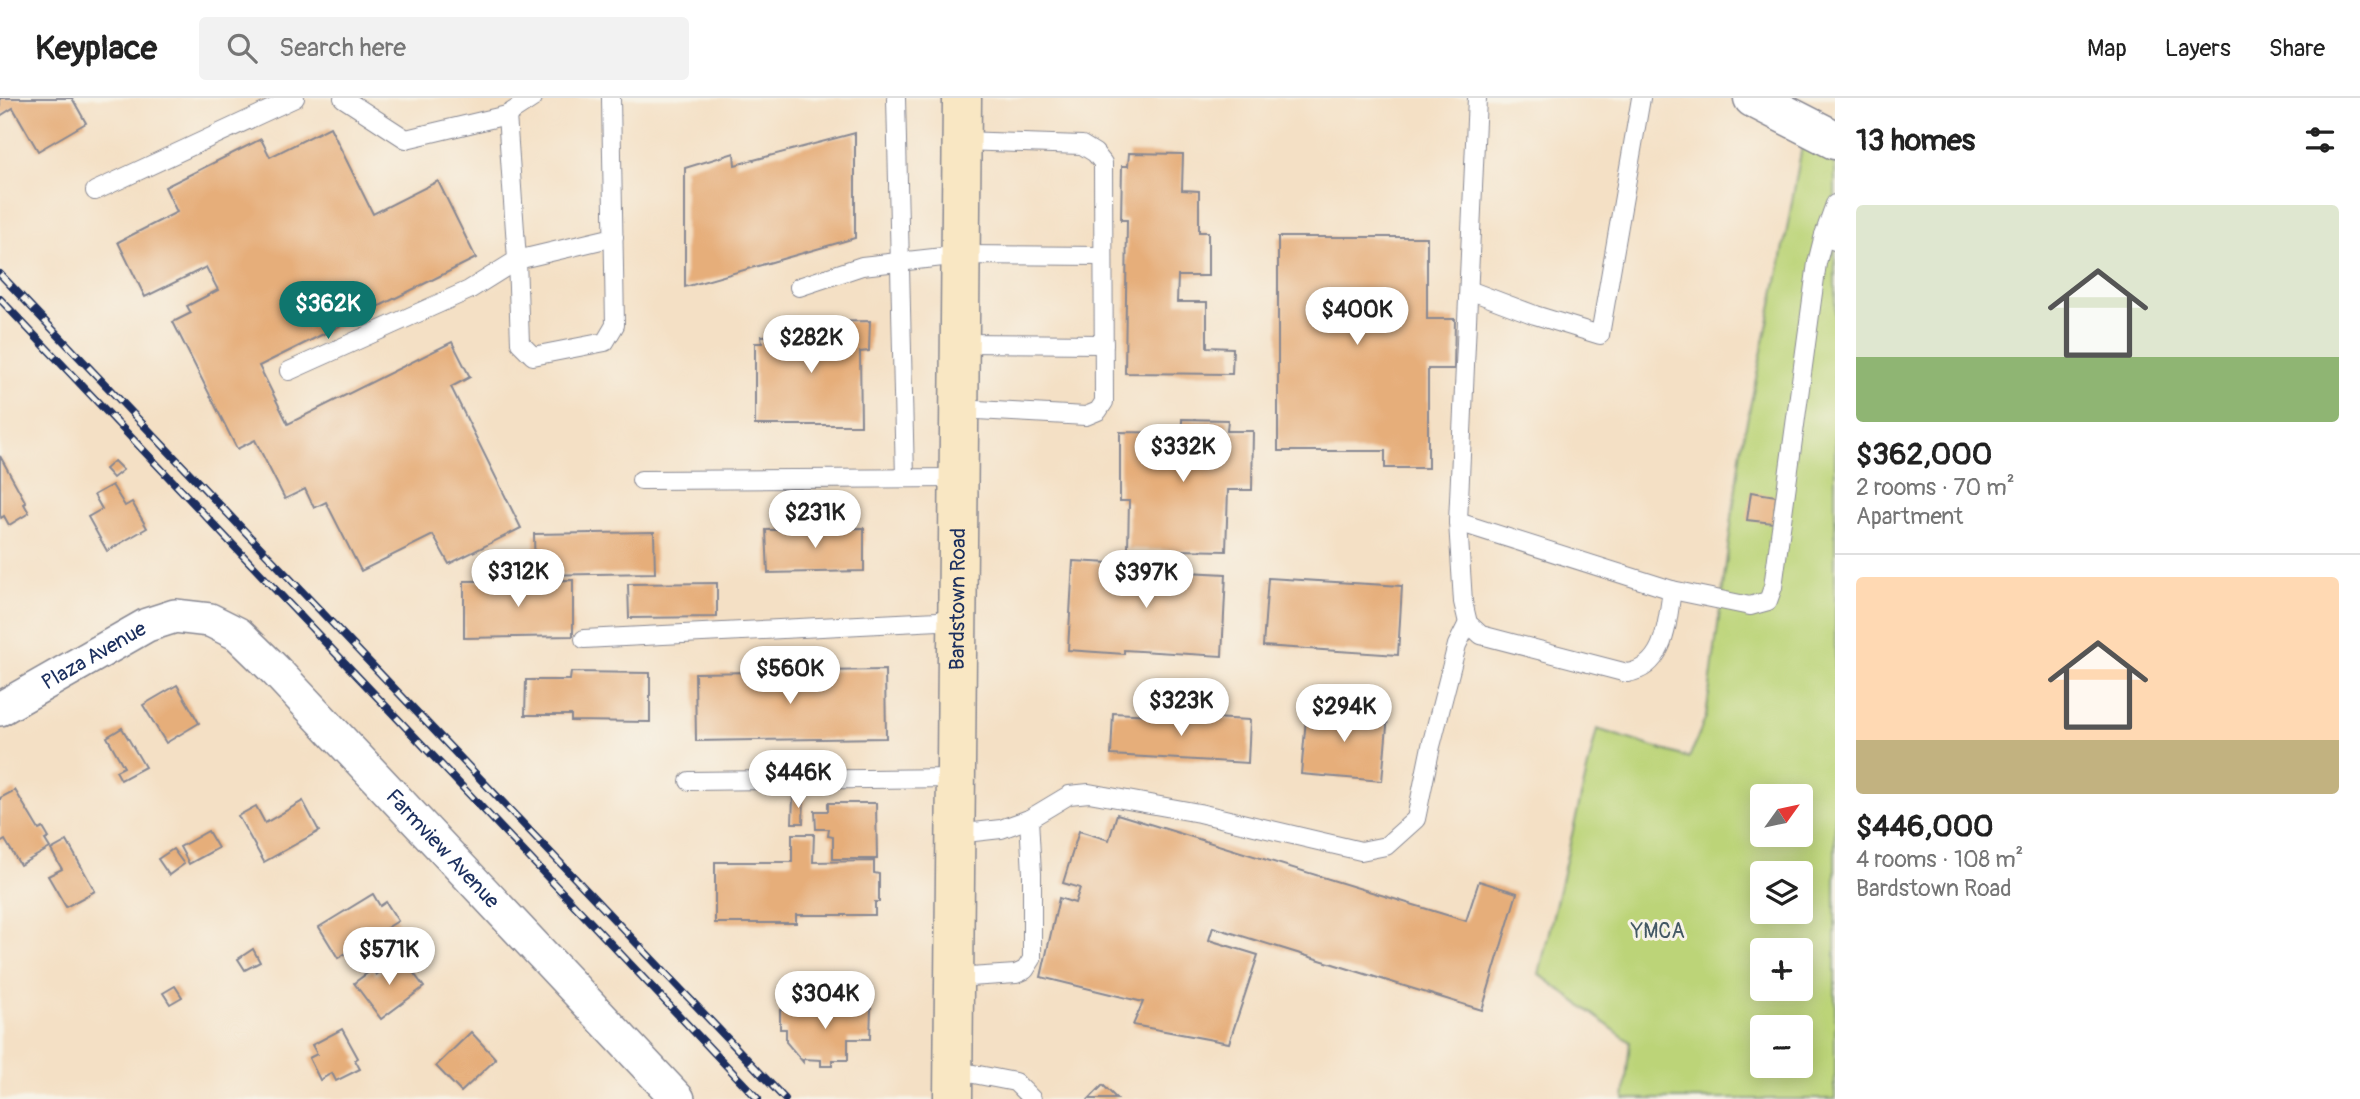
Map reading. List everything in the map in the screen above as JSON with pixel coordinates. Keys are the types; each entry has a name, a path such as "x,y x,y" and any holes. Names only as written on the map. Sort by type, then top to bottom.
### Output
{"main road":[{"name":"Bardstown Road","path":"953,1084 962,98"}],"street":[{"path":"1753,98 1835,140"},
{"name":"Plaza Avenue","path":"0,709 146,625 175,616 193,617"},
{"name":"Farmview Avenue","path":"193,617 210,620 238,634 275,670 678,1099"}],"lane":[{"path":"95,191 295,98"},
{"path":"343,98 406,139 508,115 533,98"},
{"path":"508,115 520,343 533,356 605,342 615,326 611,98"},
{"path":"896,98 905,478"},
{"path":"1477,98 1458,522 1463,602 1468,623 1481,635 1627,673 1639,671 1662,646 1672,590"},
{"path":"1469,290 1535,315 1600,335 1641,98"},
{"path":"959,409 1086,416 1098,411 1104,402 1103,163 1095,153 1082,145 962,141"},
{"path":"1458,522 1672,590 1750,606 1768,601 1773,587 1817,263 1830,238 1835,204"},
{"path":"289,371 469,290 517,260 614,237"},
{"path":"799,287 863,266 961,255 1103,256"},
{"path":"960,344 1104,344"},
{"path":"641,480 959,478"},
{"path":"584,639 958,620"},
{"path":"956,834 1002,829 1028,819 1069,795 1089,793 1199,813 1361,851 1387,846 1416,818 1457,645 1468,623"},
{"path":"689,781 956,778"},
{"path":"954,978 1016,974 1025,970 1032,959 1032,874 1028,819"},
{"path":"953,1084 1015,1082 1032,1099"}],"green space":[{"name":"YMCA","path":"1802,146 1835,164 1835,1099 1624,1099 1630,1042 1539,974 1597,729 1689,758 1706,717 1741,449 1782,257"}],"building":[{"path":"0,98 72,98 86,123 38,151 13,108 0,116"},
{"path":"330,127 373,214 438,181 476,258 259,366 288,424 452,342 470,377 451,387 521,528 449,564 433,535 361,571 326,502 314,508 305,489 285,499 255,440 237,449 173,322 191,313 187,306 218,290 206,267 145,297 118,242 177,212 165,187 261,139 270,157"},
{"path":"855,133 855,238 685,287 685,168 734,153 735,165"},
{"path":"1129,153 1183,154 1182,190 1199,191 1199,232 1208,232 1208,276 1178,276 1177,302 1207,302 1207,347 1233,348 1232,374 1125,373 1127,220 1121,220 1122,166 1128,166"},
{"path":"1278,237 1427,237 1427,319 1455,319 1454,369 1428,369 1428,468 1385,468 1385,451 1278,451"},
{"path":"870,321 869,351 860,352 861,425 755,425 755,343 762,343 761,336 779,335 779,330 820,322"},
{"path":"1182,419 1228,420 1227,431 1253,431 1252,490 1228,490 1226,551 1128,549 1129,501 1120,501 1120,432 1182,433"},
{"path":"0,456 29,513 9,525 4,516 1,518 0,515"},
{"path":"114,461 123,470 113,478 105,469"},
{"path":"112,485 125,506 132,502 147,528 107,551 88,517 102,509 94,495"},
{"path":"1751,492 1776,496 1773,523 1747,520"},
{"path":"864,528 864,571 768,573 766,530"},
{"path":"654,532 655,573 535,575 534,534"},
{"path":"1073,561 1129,564 1129,569 1226,574 1222,656 1124,650 1124,654 1068,650"},
{"path":"1268,578 1402,586 1398,655 1263,646"},
{"path":"573,580 573,636 464,638 464,581"},
{"path":"717,583 717,617 629,618 628,584"},
{"path":"885,670 886,738 696,741 695,673"},
{"path":"571,672 650,673 650,722 571,721 571,715 525,715 526,680 570,680"},
{"path":"177,685 199,723 166,743 143,705"},
{"path":"1307,708 1388,715 1382,781 1301,774"},
{"path":"1113,713 1250,720 1248,763 1111,755"},
{"path":"122,728 145,767 121,780 116,771 124,767 107,737"},
{"path":"15,790 39,830 43,828 49,838 45,840 50,848 20,865 5,840 0,843 0,798"},
{"path":"793,796 804,796 803,823 792,823"},
{"path":"303,801 319,831 264,862 238,816 256,806 265,823"},
{"path":"828,803 876,803 877,859 833,859 833,837 828,836 829,829 816,829 815,811 828,811"},
{"path":"1117,814 1466,921 1479,881 1517,893 1482,1010 1213,927 1209,940 1258,955 1229,1043 1133,1025 1143,1002 1041,977 1059,898 1075,903 1080,888 1063,883 1079,831 1109,840"},
{"path":"208,831 218,848 189,864 180,847"},
{"path":"792,834 814,834 813,862 874,861 874,873 879,874 879,902 875,902 875,915 796,915 796,923 715,923 715,862 792,862"},
{"path":"67,841 95,891 66,907 48,876 62,869 51,850"},
{"path":"173,849 184,864 169,875 158,859"},
{"path":"373,894 380,906 386,902 398,921 338,958 319,927"},
{"path":"253,949 260,962 245,970 238,959"},
{"path":"401,956 424,987 381,1019 354,983 373,969 376,975"},
{"path":"175,986 182,997 170,1004 163,993"},
{"path":"802,1006 871,1008 870,1039 848,1039 848,1060 832,1060 832,1066 821,1066 821,1060 803,1059 803,1062 786,1042 786,1029 780,1029 780,1010 801,1010"},
{"path":"342,1029 358,1058 355,1060 360,1069 336,1081 332,1073 320,1080 309,1058 317,1054 312,1045"},
{"path":"471,1032 496,1059 461,1092 436,1066"},
{"path":"1103,1085 1117,1099 1089,1099"}],"railway":[{"path":"0,274 785,1099"},
{"path":"0,299 758,1099"}]}
